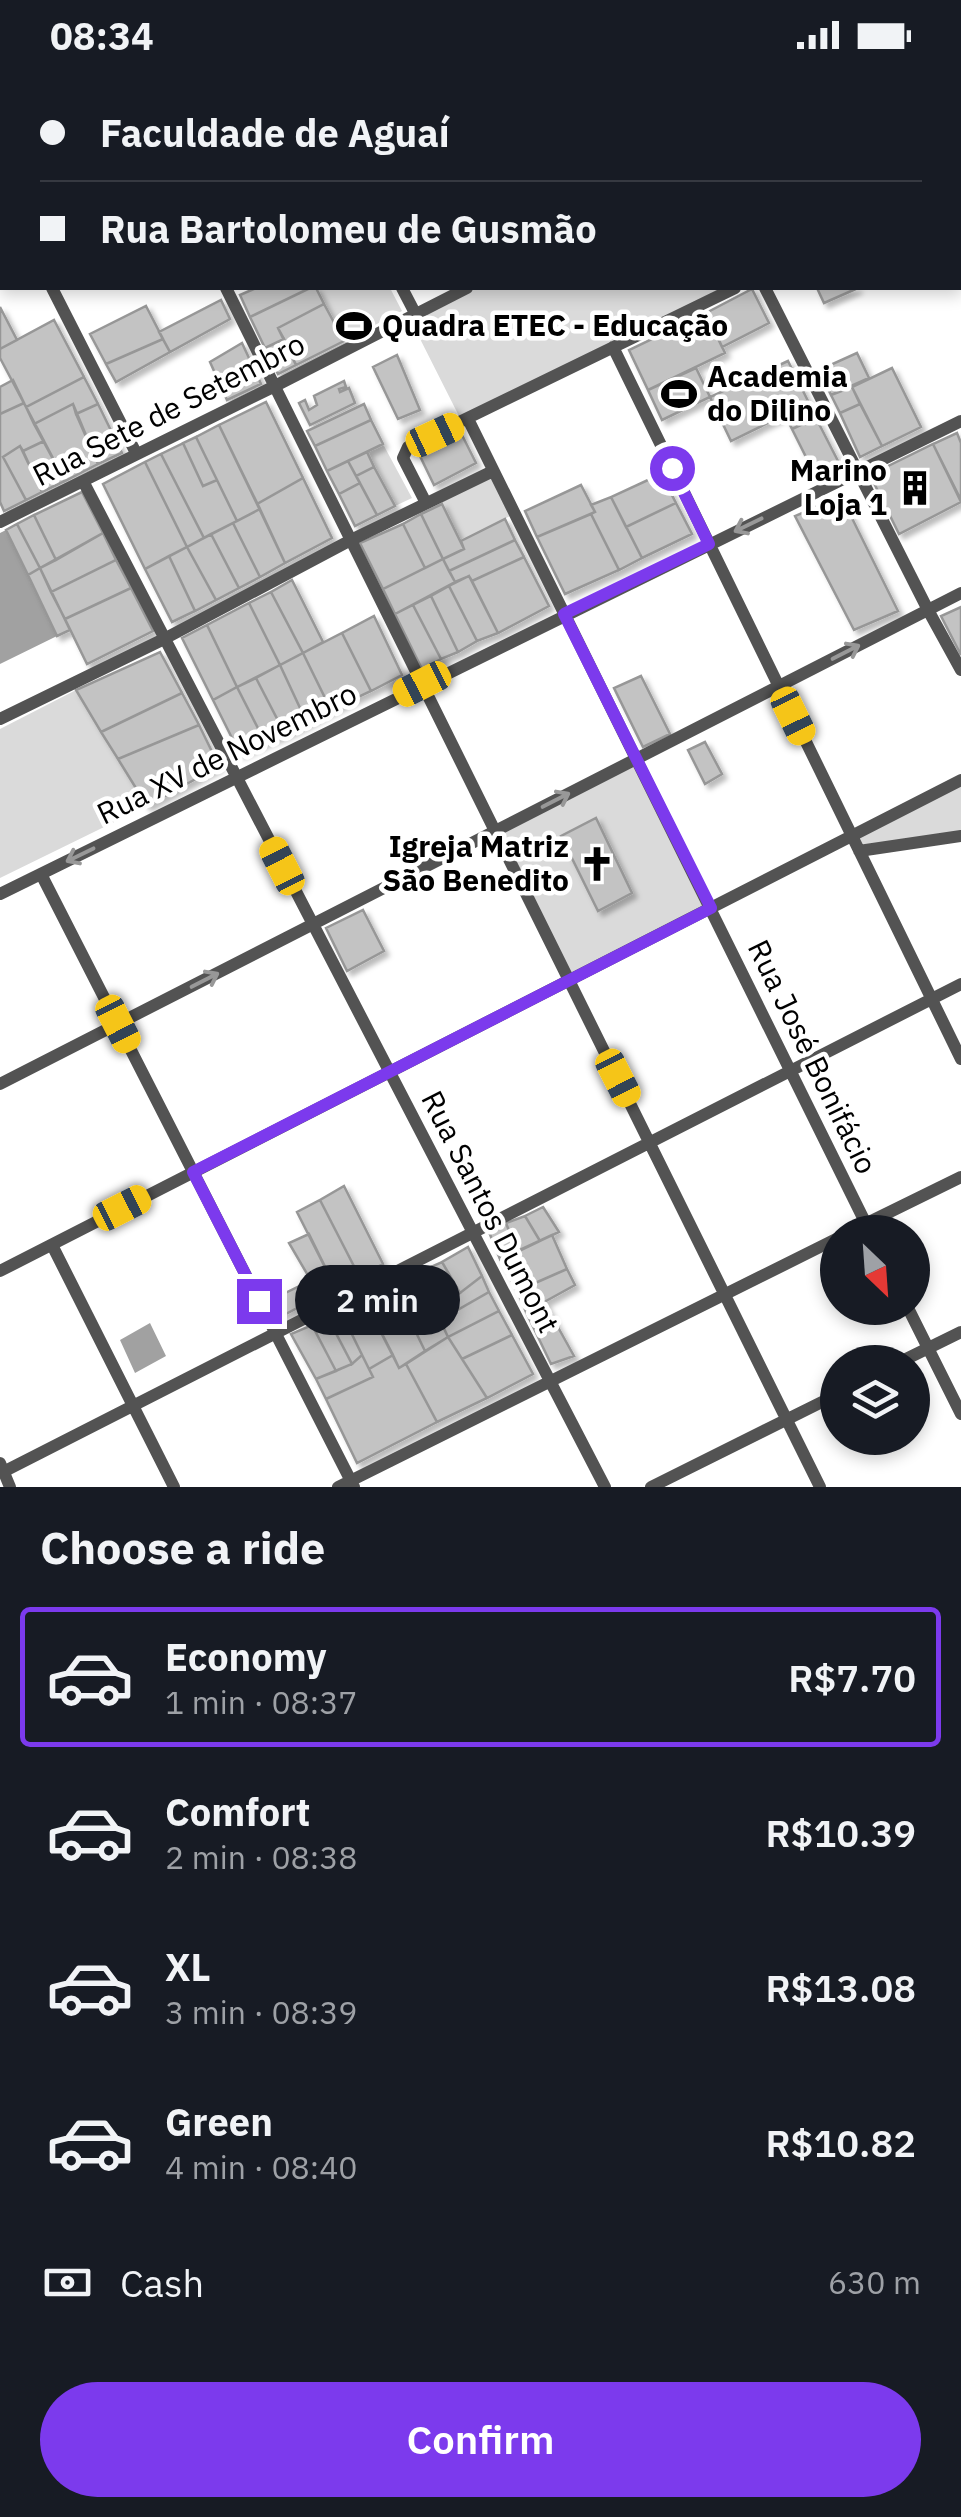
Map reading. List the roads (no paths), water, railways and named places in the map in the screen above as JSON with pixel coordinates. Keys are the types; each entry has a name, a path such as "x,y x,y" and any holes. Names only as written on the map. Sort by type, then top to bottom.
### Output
{"street":[{"path":"53,290 136,453"},
{"path":"227,290 820,1487"},
{"path":"403,290 416,313"},
{"name":"Rua Sete de Setembro","path":"0,522 462,290"},
{"path":"426,504 403,458 408,447 731,290"},
{"path":"766,290 961,670"},
{"path":"613,348 961,1059"},
{"name":"Rua José Bonifácio","path":"468,419 862,1215"},
{"name":"Rua XV de Novembro","path":"0,894 961,421"},
{"path":"0,719 493,471"},
{"name":"Rua Santos Dumont","path":"83,481 605,1487"},
{"path":"0,1084 961,593"},
{"path":"0,1271 961,780"},
{"path":"859,851 961,836"},
{"path":"41,874 275,1333 348,1485 820,1247"},
{"path":"10,1487 1,1468 133,1406 961,984"},
{"path":"891,1215 961,1176"},
{"path":"52,1245 174,1487"},
{"path":"930,1347 961,1332"},
{"path":"930,1352 961,1414"},
{"path":"651,1487 820,1403"}],"place":[{"name":"Quadra ETEC - Educação","path":"354,326"},
{"name":"Academia do Dilino","path":"679,394"},
{"name":"Marino Loja 1","path":"915,488"},
{"name":"Igreja Matriz São Benedito","path":"597,864"}]}
